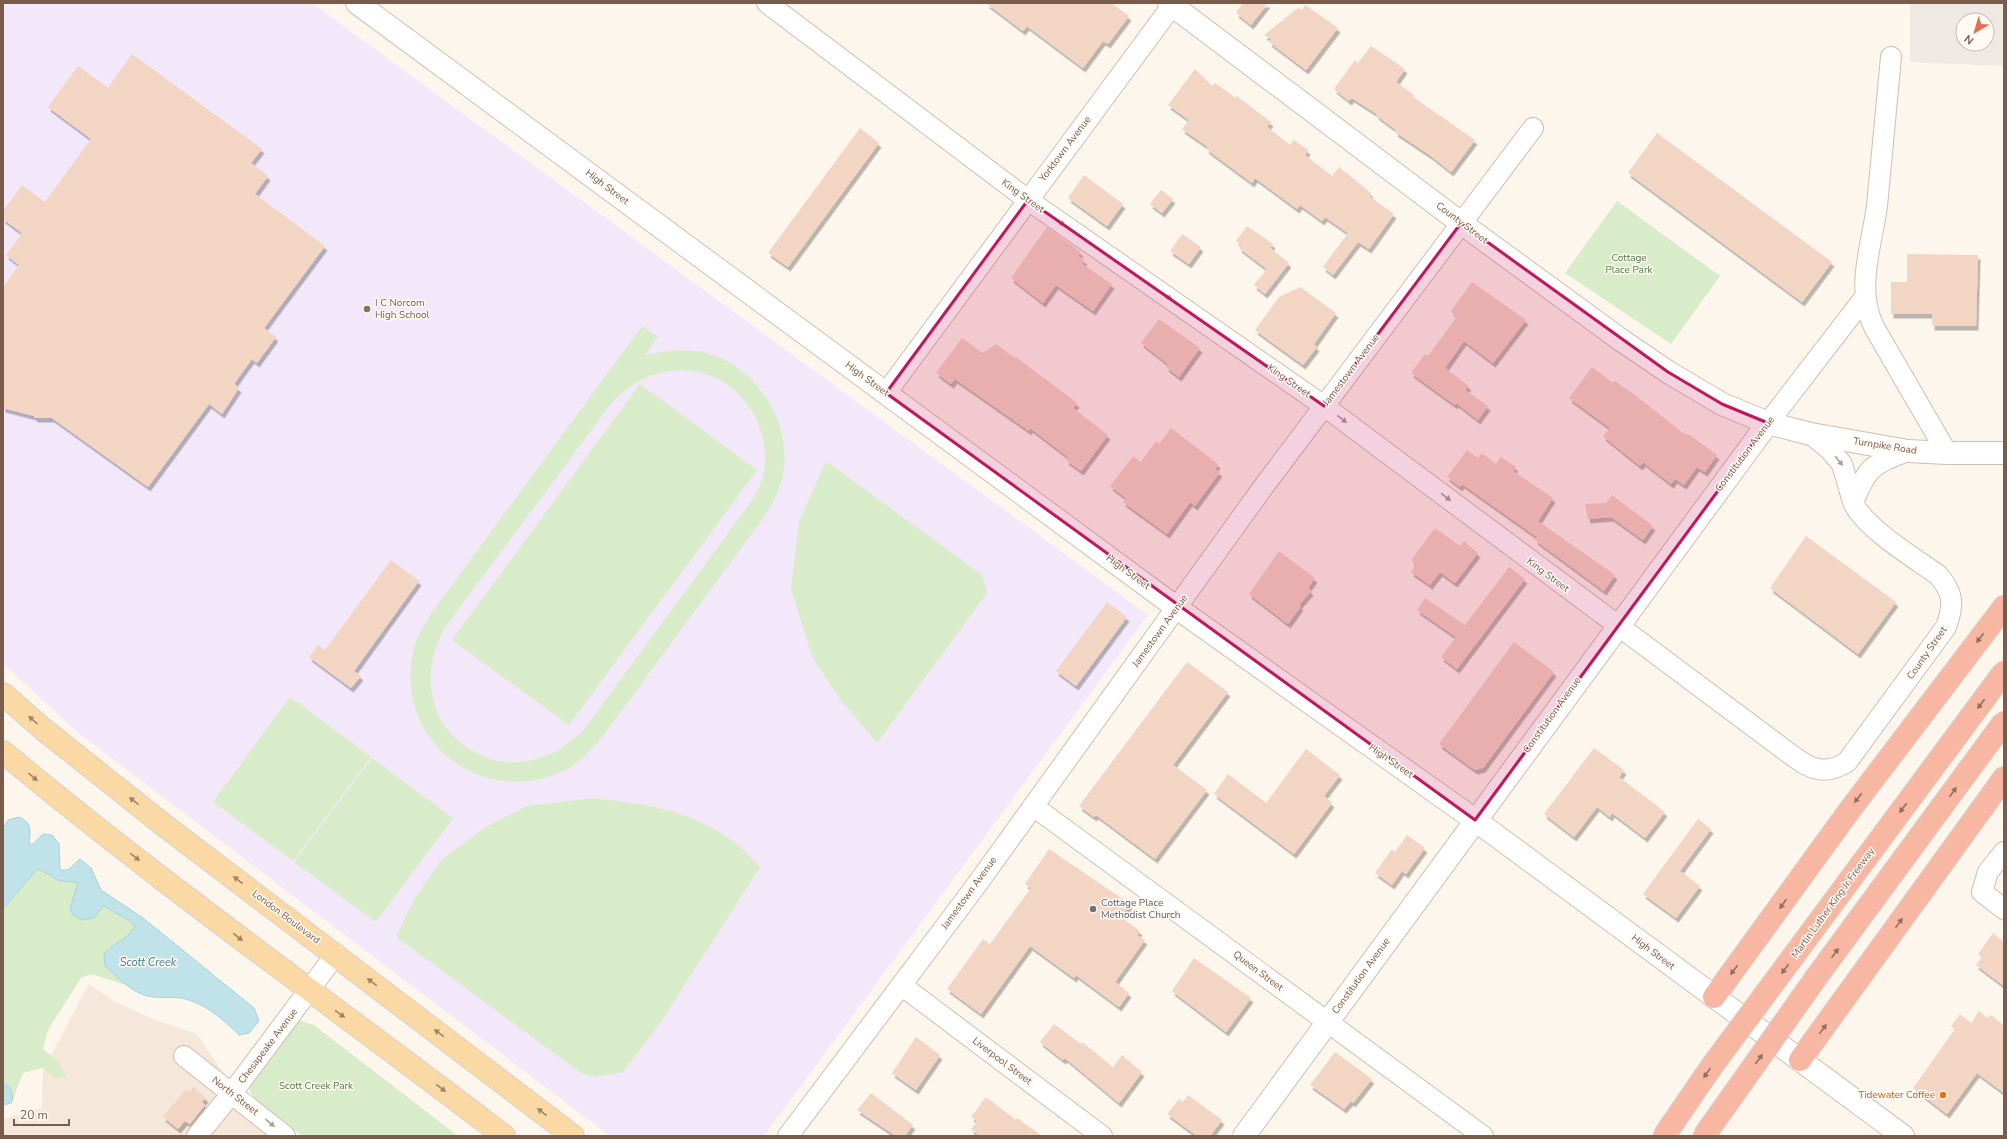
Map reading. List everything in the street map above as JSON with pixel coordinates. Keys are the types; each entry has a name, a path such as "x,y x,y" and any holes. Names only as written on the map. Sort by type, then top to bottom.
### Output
{"highway":[{"path":"1714,997 1849,811 2004,607"},
{"name":"Martin Luther King Jr Freeway","path":"1664,1136 1712,1066 2004,672"},
{"path":"1704,1136 1818,975 2004,722"},
{"path":"1800,1060 2004,778"}],"main road":[{"name":"High Street","path":"357,3 1177,608 1475,820 1903,1136"},
{"name":"County Street","path":"1172,4 1461,223 1621,340 1668,372 1722,404 1768,423"},
{"name":"Turnpike Road","path":"1768,423 1810,434 1908,451 2004,453"},
{"name":"Constitution Avenue","path":"1244,1136 1768,423"},
{"name":"London Boulevard","path":"3,694 43,729 165,826 336,954 573,1136"},
{"path":"3,752 50,792 308,991 410,1064 504,1136"}],"street":[{"name":"King Street","path":"767,3 1028,200 1324,406 1617,627 1806,765"},
{"name":"Yorktown Avenue","path":"886,393 1172,4"},
{"path":"1891,57 1876,207 1866,278 1866,297 1872,324 1947,453"},
{"name":"Jamestown Avenue","path":"788,1136 1033,806 1264,486 1533,128"},
{"name":"Constitution Avenue","path":"1768,423 1866,297"},
{"name":"County Street","path":"1806,765 1821,770 1835,769 1847,762 1946,627 1951,615 1953,603 1947,586 1943,581 1870,524 1856,510 1842,464 1829,449 1810,434"},
{"path":"1853,502 1864,476 1879,462 1908,451"},
{"name":"Queen Street","path":"1033,806 1483,1136"},
{"path":"2004,852 1988,872 1982,892 2004,909"},
{"name":"Chesapeake Avenue","path":"197,1136 232,1093 336,954"},
{"name":"Liverpool Street","path":"901,985 1102,1136"},
{"name":"North Street","path":"184,1056 285,1136"}],"highlighted area":[{"path":"1028,200 1324,406 1461,223 1668,372 1722,404 1768,423 1475,820 886,393"}],"shaded area":[{"name":"I C Norcom High School","path":"3,3 312,3 1148,615 764,1136 610,1136 81,735 3,664"},
{"path":"1910,3 2004,3 2004,66 1910,62"},
{"path":"89,984 114,1001 155,1020 197,1034 230,1083 295,1136 3,1136 3,1119 42,1108 43,1070"}],"green space":[{"name":"Cottage Place Park","path":"1617,201 1720,276 1671,344 1565,273"},
{"path":"642,326 658,337 645,355 687,351 702,352 722,359 740,369 755,384 768,401 778,420 783,440 784,461 781,482 771,505 764,517 600,740 582,759 569,768 538,779 507,781 479,775 453,761 432,741 418,716 411,686 414,648 430,615","holes":["683,370 700,372 716,378 728,385 749,406 761,432 764,447 765,461 763,476 759,488 748,506 585,728 554,752 522,762 491,759 464,746 444,724 432,696 432,662 446,626 610,405 626,390 643,379 652,375"]},
{"path":"640,384 757,470 569,725 452,640"},
{"path":"826,461 982,575 987,593 877,743 840,699 813,659 791,589 799,522"},
{"path":"290,697 371,757 293,861 213,802"},
{"path":"372,758 453,818 376,922 294,862"},
{"path":"593,798 651,806 705,824 739,846 760,867 661,1022 623,1072 594,1077 581,1073 396,937 414,900 440,861 484,828 526,806"},
{"path":"37,869 60,881 78,883 70,909 103,906 129,920 135,926 129,936 108,948 105,966 126,985 91,974 81,978 48,1030 43,1049 58,1061 66,1076 55,1079 43,1068 23,1073 13,1099 10,1088 3,1082 3,909"},
{"name":"Scott Creek Park","path":"298,1020 314,1025 458,1136 302,1136 253,1097 246,1080"}],"water":[{"name":"Scott Creek","path":"19,817 29,825 29,844 33,844 43,834 52,835 59,844 60,870 68,870 80,859 91,868 101,890 143,918 254,1008 259,1021 249,1033 239,1035 213,1012 198,1003 175,997 155,997 144,995 130,988 121,981 105,966 104,954 112,946 128,935 135,926 129,920 103,906 94,918 82,920 73,915 70,909 78,883 58,880 37,869 3,909 3,828 8,820"},
{"path":"3,1082 10,1088 13,1099 11,1103 3,1105"}],"building":[{"path":"986,3 1111,3 1129,16 1108,44 1103,41 1083,68 1027,26 1023,31"},
{"path":"1243,3 1268,3 1251,25 1236,13"},
{"path":"1305,5 1338,28 1306,70 1269,42 1271,39 1264,35 1298,8 1302,10"},
{"path":"1371,46 1405,69 1396,82 1414,95 1413,97 1475,140 1451,172 1431,156 1395,132 1396,130 1376,115 1377,114 1352,98 1349,101 1334,89 1355,60 1358,63"},
{"path":"132,54 262,149 251,163 268,176 255,194 325,246 264,328 276,337 257,363 252,359 234,384 239,388 222,414 209,404 148,487 52,418 35,418 34,416 3,408 3,287 19,265 6,255 22,233 3,219 3,211 22,185 45,202 91,139 48,107 78,66 108,88"},
{"path":"1195,69 1212,86 1215,83 1236,98 1237,96 1271,122 1267,127 1290,145 1294,140 1308,150 1305,155 1332,176 1339,167 1371,193 1369,196 1394,214 1369,249 1358,242 1333,275 1323,267 1348,233 1325,217 1322,221 1300,205 1297,209 1255,178 1252,183 1206,149 1208,147 1182,129 1189,120 1168,105"},
{"path":"860,128 879,143 788,267 768,253"},
{"path":"1657,133 1832,262 1802,302 1628,173"},
{"path":"1084,175 1123,204 1107,226 1068,198"},
{"path":"1161,190 1173,199 1162,213 1150,204"},
{"path":"1247,226 1273,244 1270,248 1289,263 1265,294 1254,285 1267,269 1239,248 1241,245 1236,241"},
{"path":"1047,227 1081,252 1078,256 1085,260 1082,264 1112,284 1093,311 1056,285 1043,303 1011,278"},
{"path":"1182,234 1201,247 1189,264 1170,251"},
{"path":"1907,254 1978,255 1976,326 1932,326 1932,314 1891,314 1891,282 1907,282"},
{"path":"1472,282 1526,320 1493,363 1464,341 1445,368 1469,386 1465,390 1488,406 1478,420 1456,403 1455,405 1411,373 1425,354 1428,356 1456,318 1451,311"},
{"path":"1300,287 1336,313 1314,344 1317,347 1303,365 1255,330 1279,297"},
{"path":"1159,319 1200,348 1179,377 1166,367 1168,364 1141,343"},
{"path":"962,338 983,353 996,344 1015,358 1016,357 1077,403 1073,408 1108,435 1081,471 1066,460 1068,457 1030,428 1029,431 955,379 951,384 936,373"},
{"path":"1592,367 1613,383 1615,381 1635,395 1683,433 1690,435 1717,455 1705,472 1697,467 1684,485 1675,479 1671,484 1643,462 1640,466 1603,436 1610,428 1569,398"},
{"path":"1171,428 1218,464 1215,469 1220,472 1195,506 1190,502 1167,534 1123,502 1126,498 1110,486 1133,456 1141,462 1156,441 1159,444"},
{"path":"1467,450 1478,458 1482,453 1496,464 1501,457 1516,467 1513,471 1553,498 1538,521 1615,575 1604,591 1535,540 1537,537 1462,484 1460,487 1447,477"},
{"path":"1612,495 1653,526 1643,540 1611,517 1588,519 1585,504 1606,503"},
{"path":"1435,528 1460,546 1464,541 1478,553 1455,583 1440,572 1430,585 1411,572 1416,564 1411,560"},
{"path":"1806,536 1896,602 1858,654 1770,588"},
{"path":"1279,551 1315,578 1308,588 1311,591 1299,605 1301,606 1288,624 1249,594"},
{"path":"391,560 419,581 354,671 361,676 351,688 309,657 318,645 325,650"},
{"path":"1509,567 1525,579 1457,669 1441,657 1456,637 1417,610 1425,598 1465,625"},
{"path":"1107,602 1127,617 1076,686 1056,671"},
{"path":"1514,642 1554,672 1483,768 1475,770 1439,744"},
{"path":"1187,662 1228,692 1173,765 1207,790 1155,859 1096,815 1094,817 1079,806"},
{"path":"1594,748 1624,770 1619,777 1665,812 1645,838 1612,813 1610,817 1597,807 1574,837 1544,814"},
{"path":"1306,749 1340,775 1324,796 1332,803 1294,854 1214,794 1228,774 1266,803"},
{"path":"1698,819 1711,829 1680,871 1700,886 1676,918 1643,894"},
{"path":"1407,835 1425,848 1406,874 1402,871 1392,885 1375,873 1392,849 1395,852"},
{"path":"1049,849 1130,904 1121,917 1140,931 1137,935 1145,940 1115,982 1129,993 1119,1007 1076,975 1074,978 1030,946 981,1014 947,989 983,939 990,944 1031,888 1025,884"},
{"path":"1993,933 2004,942 2004,986 1976,965 1982,957 1978,954"},
{"path":"1194,958 1251,998 1226,1032 1172,991"},
{"path":"1979,1011 1987,1018 1991,1015 2004,1026 2004,1093 1977,1073 1947,1114 1913,1088 1955,1029 1951,1026 1960,1014 1971,1023"},
{"path":"1054,1024 1081,1044 1082,1042 1113,1067 1122,1055 1142,1072 1119,1103 1065,1058 1063,1060 1040,1042"},
{"path":"916,1037 940,1055 916,1090 892,1073"},
{"path":"1335,1052 1372,1079 1353,1103 1351,1101 1344,1109 1310,1085"},
{"path":"193,1087 206,1098 202,1102 205,1105 190,1124 185,1121 178,1129 163,1117 186,1089 190,1092"},
{"path":"871,1093 913,1125 905,1136 896,1136 857,1110"},
{"path":"1188,1095 1222,1120 1210,1136 1197,1136 1167,1114 1179,1099 1183,1102"},
{"path":"986,1097 1016,1120 1017,1118 1042,1136 980,1136 971,1129 977,1121 971,1117"}],"place":[{"name":"I C Norcom High School","path":"367,309"},
{"name":"Cottage Place Methodist Church","path":"1093,909"},
{"name":"Tidewater Coffee","path":"1943,1095"}]}
